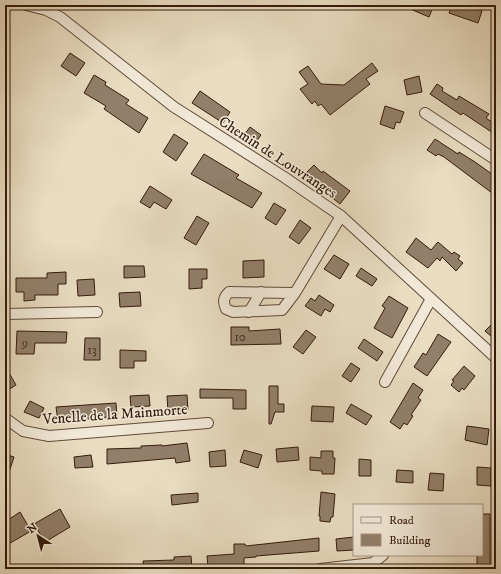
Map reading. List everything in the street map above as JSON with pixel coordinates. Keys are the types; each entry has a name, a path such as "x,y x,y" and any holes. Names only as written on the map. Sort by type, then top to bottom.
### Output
{"street":[{"name":"Chemin de Louvranges","path":"26,5 46,10 60,17 174,107 284,176 341,216 496,358"},
{"path":"425,113 496,160"},
{"path":"295,293 229,292 224,296 224,304 226,309 233,312 282,310 295,293 341,216"},
{"path":"249,312 261,292"},
{"path":"385,382 431,299"},
{"path":"5,314 97,312"},
{"name":"Venelle de la Mainmorte","path":"5,418 23,431 49,436 208,423"},
{"path":"320,569 373,563 379,560 382,556"}],"building":[{"path":"401,5 434,5 429,17"},
{"path":"452,5 464,5 482,11 478,23 449,13"},
{"path":"70,53 85,63 76,76 61,66"},
{"path":"372,63 378,71 366,79 370,84 330,115 321,104 318,106 315,101 312,104 300,89 308,84 299,72 308,66 321,84 344,85"},
{"path":"94,75 106,82 105,85 129,100 126,104 148,118 139,133 104,109 106,106 84,93"},
{"path":"419,76 422,92 407,95 404,80"},
{"path":"437,84 443,88 442,91 457,100 459,96 489,114 486,118 496,125 496,135 463,113 461,115 430,94"},
{"path":"200,91 230,112 223,123 192,103"},
{"path":"385,106 404,112 400,123 396,122 394,129 380,124"},
{"path":"250,127 261,135 252,147 241,139"},
{"path":"174,134 188,143 176,161 163,152"},
{"path":"435,139 458,154 459,152 496,177 496,196 444,157 438,154 436,156 427,150"},
{"path":"204,154 239,175 236,178 262,193 252,208 191,174"},
{"path":"314,165 322,173 323,171 350,191 340,204 304,175"},
{"path":"150,186 172,200 166,209 154,202 150,208 140,202"},
{"path":"274,203 286,210 276,225 265,218"},
{"path":"197,216 209,223 196,245 184,238"},
{"path":"300,220 311,228 299,244 289,237"},
{"path":"416,238 431,250 438,242 452,254 454,252 460,256 458,259 463,263 456,271 442,257 440,261 437,258 428,268 406,252"},
{"path":"334,255 349,264 340,279 324,269"},
{"path":"264,260 264,277 243,278 243,261"},
{"path":"124,266 144,266 145,277 124,278"},
{"path":"361,268 377,279 372,286 356,276"},
{"path":"189,269 207,269 207,279 202,279 202,288 189,289"},
{"path":"66,272 66,284 58,284 58,295 35,295 35,300 24,301 24,292 16,292 16,278 47,278 47,273"},
{"path":"94,279 95,295 78,296 77,280"},
{"path":"140,292 141,306 120,307 119,293"},
{"path":"319,295 334,305 330,312 325,309 321,316 305,306 311,298 315,301"},
{"path":"389,296 408,308 392,338 374,328 385,308 382,306"},
{"path":"496,320 496,333 492,337 485,331"},
{"path":"231,327 249,327 249,331 280,329 281,344 231,345"},
{"path":"306,330 316,337 303,354 293,347"},
{"path":"17,331 67,332 66,343 35,343 34,354 16,354"},
{"path":"438,334 451,342 427,376 414,367 423,353 426,355"},
{"path":"85,338 100,338 100,360 84,360"},
{"path":"364,339 383,352 377,361 358,348"},
{"path":"120,350 146,351 146,361 134,361 134,368 120,368"},
{"path":"351,363 360,369 351,382 342,376"},
{"path":"5,366 16,385 8,390 5,385"},
{"path":"464,366 475,376 464,390 462,388 459,392 451,385 454,381 452,380"},
{"path":"413,383 423,390 418,398 421,400 411,415 413,416 407,425 404,423 400,429 390,422"},
{"path":"269,386 278,386 278,404 284,404 284,412 275,412 271,424 269,424"},
{"path":"200,389 246,390 246,409 233,409 233,398 200,398"},
{"path":"149,395 150,406 131,407 130,396"},
{"path":"187,395 188,410 168,412 167,396"},
{"path":"30,401 44,408 39,418 24,412"},
{"path":"116,403 117,417 58,421 56,407"},
{"path":"351,404 372,416 366,425 346,413"},
{"path":"312,406 334,407 333,422 311,421"},
{"path":"467,426 489,429 487,445 465,440"},
{"path":"187,443 190,461 176,463 175,458 107,464 107,449 141,448 141,446 162,446"},
{"path":"298,447 299,460 277,462 276,449"},
{"path":"225,450 226,466 210,467 209,452"},
{"path":"244,450 262,455 258,468 240,462"},
{"path":"321,451 333,451 333,458 335,458 334,474 322,474 322,471 310,470 310,457 321,458"},
{"path":"5,454 14,457 6,481 5,480"},
{"path":"91,455 93,467 75,468 74,457"},
{"path":"359,459 371,460 371,476 359,476"},
{"path":"477,467 491,468 491,486 477,485"},
{"path":"397,470 413,471 413,483 396,482"},
{"path":"430,473 444,474 443,491 428,490"},
{"path":"321,492 335,494 333,517 331,517 330,522 320,521"},
{"path":"198,493 198,502 172,505 171,495"},
{"path":"60,509 70,527 45,542 34,524"},
{"path":"20,512 31,531 5,546 5,522"},
{"path":"483,514 490,514 490,569 477,569 477,556 483,556"},
{"path":"353,537 353,550 337,551 336,539"},
{"path":"319,538 319,551 256,556 244,558 244,565 208,568 207,556 234,554 234,544 245,544 246,546"},
{"path":"191,556 192,568 144,569 143,561 174,560 174,557"}]}
